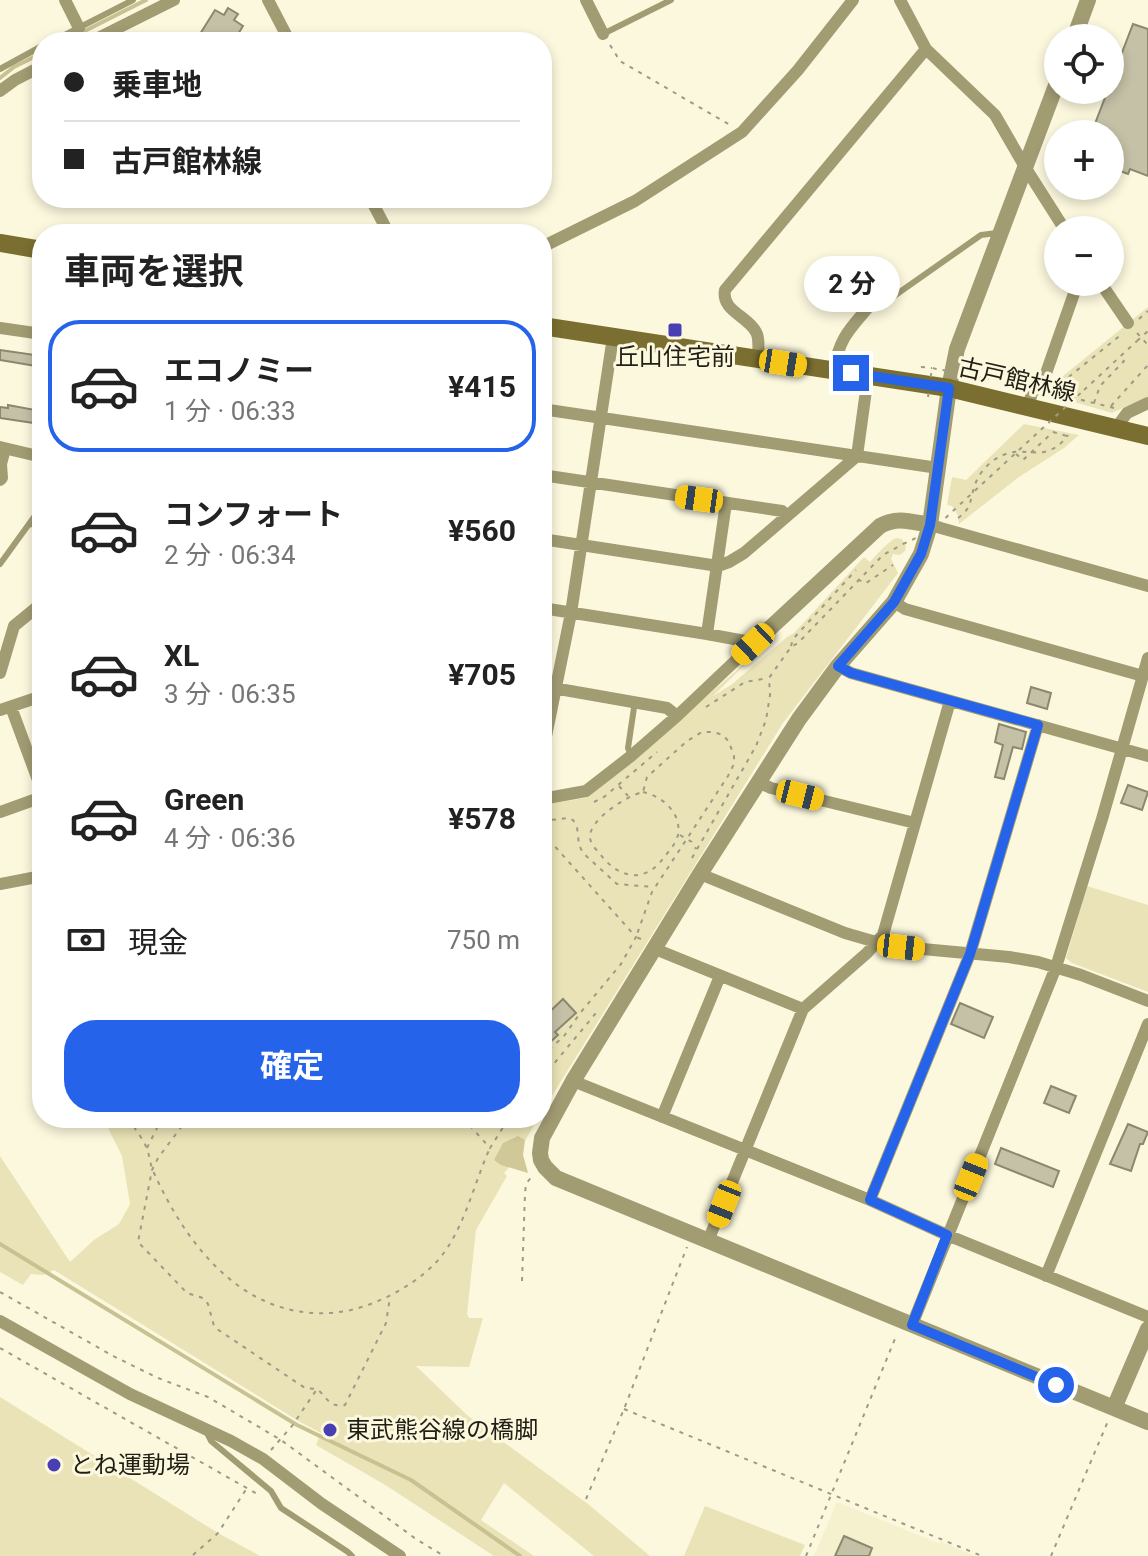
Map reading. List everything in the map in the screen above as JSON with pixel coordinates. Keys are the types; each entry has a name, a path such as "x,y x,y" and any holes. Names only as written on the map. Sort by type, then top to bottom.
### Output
{"main road":[{"path":"0,243 32,248"},
{"name":"古戸館林線","path":"552,328 949,388 1028,407 1111,416 1148,436"}],"street":[{"path":"65,0 79,28"},
{"path":"110,32 174,0"},
{"path":"268,0 285,32"},
{"path":"586,0 603,34"},
{"path":"552,242 635,201 742,132 798,70 853,0"},
{"path":"900,0 926,49 995,115 1056,216"},
{"path":"1079,24 1088,0"},
{"path":"758,359 758,335 726,303 723,296 725,290 926,49"},
{"path":"0,91 32,71"},
{"path":"552,1120 648,944 694,868 838,666 894,602 921,554 930,525 957,349 1049,104"},
{"path":"1028,407 1032,393 1044,379 1073,296"},
{"path":"1109,296 1129,325"},
{"path":"834,370 842,339 872,303"},
{"path":"0,328 32,333"},
{"path":"552,707 571,613 613,337"},
{"path":"552,540 718,566 729,562 744,553 857,456 868,376"},
{"path":"1111,416 1127,413 1148,403"},
{"path":"552,411 938,468"},
{"path":"0,480 2,448 32,455"},
{"path":"552,477 782,511 787,516"},
{"path":"707,634 726,503"},
{"path":"552,797 586,791 631,756 890,520 930,525 1148,586"},
{"path":"894,602 905,609 1143,676"},
{"path":"552,610 753,644"},
{"path":"0,632 14,626 32,611"},
{"path":"0,673 14,626"},
{"path":"907,1323 947,1235 1056,967 1148,658"},
{"path":"838,666 851,673 1148,756"},
{"path":"552,687 667,708 677,716"},
{"path":"32,700 6,709 32,770"},
{"path":"708,1241 803,1009 883,935 950,701"},
{"path":"870,1200 970,954 1038,725"},
{"path":"758,782 771,788 915,823"},
{"path":"0,812 32,798"},
{"path":"694,868 845,933 901,947 1038,962 1148,1001"},
{"path":"0,884 32,878"},
{"path":"648,944 803,1009"},
{"path":"662,1117 720,976"},
{"path":"1046,1276 1148,1024"},
{"path":"573,1081 870,1200 1148,1317"},
{"path":"547,1128 540,1153 545,1167 556,1178 1148,1422"},
{"path":"0,1321 130,1394 263,1459 322,1504 400,1556"},
{"path":"1114,1408 1143,1355 1148,1329"}],"lane":[{"path":"71,32 133,0"},
{"path":"603,34 671,0"},
{"path":"0,69 32,51"},
{"path":"872,303 887,301 981,235 1000,233"},
{"path":"0,564 32,521"},
{"path":"631,756 628,748 635,701"},
{"path":"206,1429 211,1441 271,1491 281,1508 352,1556"}],"path":[{"path":"603,34 620,61 742,132"},
{"path":"1111,416 1093,404 1050,392 1148,311"},
{"path":"1129,325 1148,345"},
{"path":"791,647 883,555 941,522 1148,331"},
{"path":"1093,404 1100,386 1124,361 1120,357"},
{"path":"1111,416 1148,365"},
{"path":"928,397 932,368 989,379"},
{"path":"1111,416 1118,408"},
{"path":"949,510 952,521 967,511 975,484 994,459 1010,452 1052,451 1070,430"},
{"path":"1016,454 1023,460 1053,432 1067,436"},
{"path":"858,579 866,583 893,565"},
{"path":"694,868 696,850 756,746 766,720 769,678 791,647 793,639 858,568"},
{"path":"552,1047 621,964 636,937 655,888 734,764 729,742 723,735 702,732 687,741 647,777 643,792"},
{"path":"728,776 735,780"},
{"path":"618,786 628,796"},
{"path":"643,792 657,796 671,809 678,834 656,868 642,874 620,873 595,848 590,838 592,830 597,821 628,796 643,792"},
{"path":"552,820 573,820 583,853 617,884 655,888"},
{"path":"678,834 692,842 696,850 703,854"},
{"path":"552,843 636,937 648,944"},
{"path":"598,868 606,861"},
{"path":"656,868 663,875"},
{"path":"552,1066 601,1005"},
{"path":"136,1128 147,1148 152,1170 177,1216 197,1246 222,1273 254,1297 287,1310 322,1313 366,1307 390,1296 442,1256 456,1233 479,1171 503,1128"},
{"path":"147,1148 157,1128"},
{"path":"180,1128 152,1170 138,1242 187,1293 203,1298 217,1329 305,1388 317,1389 326,1400 339,1406 345,1405 386,1323 390,1296"},
{"path":"472,1128 490,1148"},
{"path":"522,1281 526,1184 532,1175 545,1167"},
{"path":"586,1499 692,1235"},
{"path":"0,1292 115,1357 208,1397 281,1440 444,1556"},
{"path":"806,1556 907,1323"},
{"path":"0,1348 261,1497"},
{"path":"268,1454 317,1389"},
{"path":"1051,1556 1114,1408"},
{"path":"624,1409 982,1556"},
{"path":"193,1555 218,1533 253,1480 253,1475"}],"shaded area":[{"path":"1148,307 1148,397 1112,413 1047,394 1047,389"},
{"path":"1024,424 1079,435 959,524 952,506 947,505 952,477 966,480"},
{"path":"896,538 902,539 906,547 900,555 893,554 891,559 898,573 783,723 552,1096 552,803 592,794 757,653 713,696 794,633 864,557 870,562"},
{"path":"1087,886 1148,905 1148,992 1066,958"},
{"path":"108,1128 532,1128 504,1173 507,1176 476,1230 467,1314 469,1318 483,1318 469,1367 416,1366 468,1416 588,1504 650,1556 594,1556 504,1483 481,1520 534,1556 494,1556 387,1486 316,1445 321,1433 54,1270 43,1275 31,1274 23,1285 0,1272 0,1156 70,1262 94,1240 119,1224 130,1204 122,1156"},
{"path":"518,1136 525,1140 523,1155 528,1173 494,1160 503,1143"},
{"name":"とね運動場","path":"0,1397 218,1533 260,1556 0,1556"},
{"path":"837,1502 938,1543 940,1541 975,1556 814,1556"},
{"path":"705,1506 805,1545 800,1556 684,1556"}],"building":[{"path":"228,8 238,14 234,20 243,26 239,32 201,32 215,10 224,15"},
{"path":"1133,24 1148,29 1148,176 1130,169 1128,174 1124,172 1124,120 1096,120 1103,104 1124,104 1124,47"},
{"path":"0,350 32,355 32,365 0,360"},
{"path":"8,405 32,409 32,423 0,418 0,407 8,408"},
{"path":"1031,687 1051,693 1047,709 1027,703"},
{"path":"999,724 1026,732 1022,749 1013,747 1004,779 995,777 1003,745 995,742"},
{"path":"1128,785 1148,792 1142,810 1121,803"},
{"path":"563,999 576,1013 555,1032 558,1035 552,1040 552,1009"},
{"path":"960,1003 993,1017 984,1038 951,1024"},
{"path":"1051,1086 1076,1096 1069,1113 1044,1103"},
{"path":"1128,1124 1148,1132 1143,1144 1140,1144 1131,1171 1110,1164"},
{"path":"1001,1148 1059,1171 1053,1187 995,1164"},
{"path":"844,1536 872,1548 869,1556 835,1556"}],"waterway":[{"path":"83,32 146,0"},
{"path":"0,78 32,58"},
{"path":"0,1244 297,1425 411,1480 520,1556"}],"place":[{"name":"丘山住宅前","path":"675,330"},
{"name":"東武熊谷線の橋脚","path":"330,1430"},
{"name":"とね運動場","path":"54,1465"}],"route":[{"path":"851,373 949,388 930,525 921,554 894,602 838,666 851,673 1038,725 970,954 870,1200 947,1235 912,1325 1056,1385"}]}
